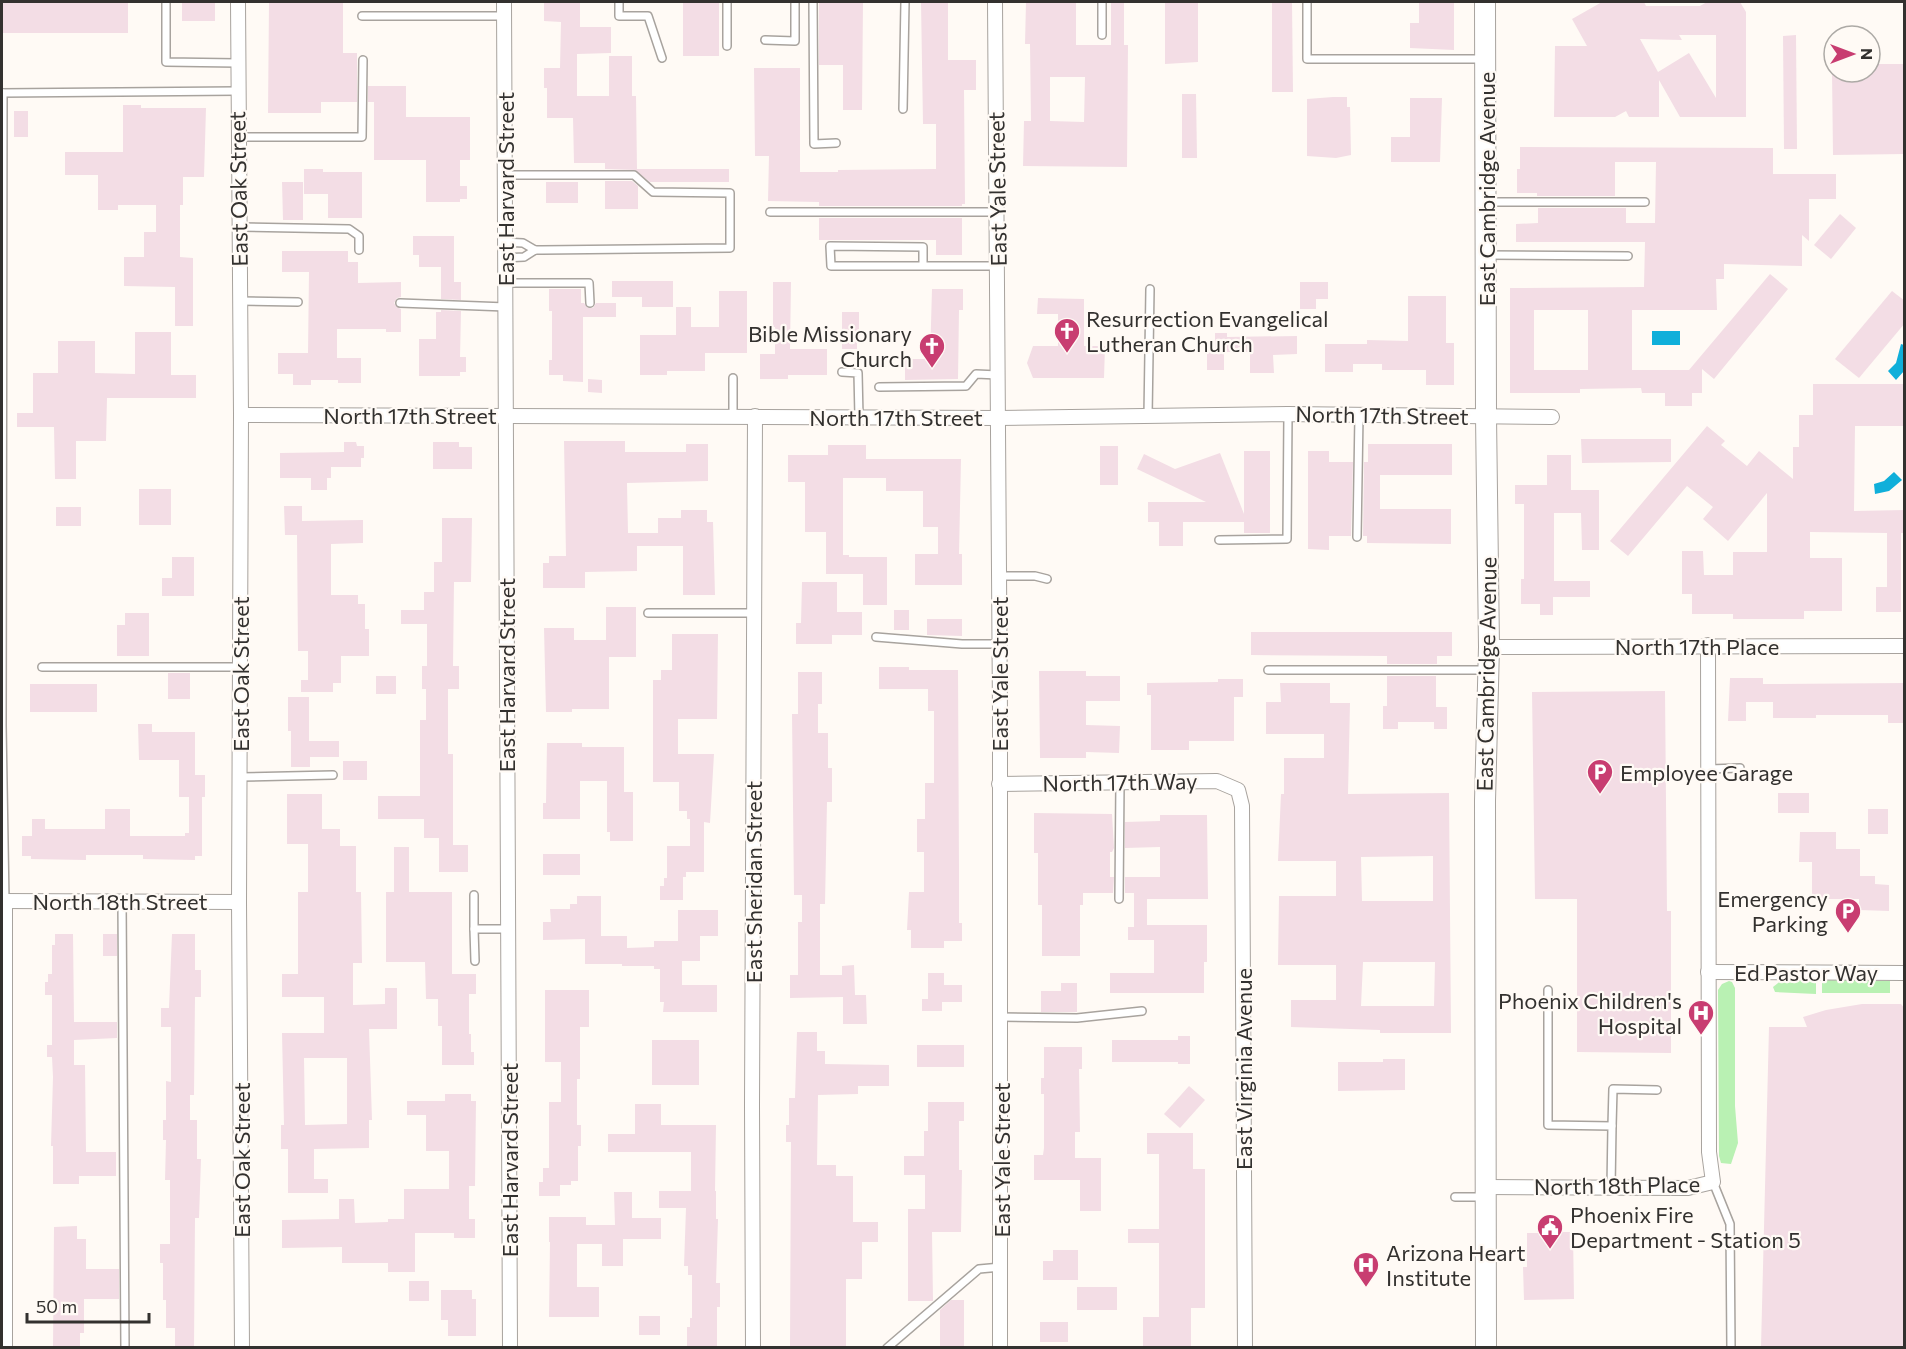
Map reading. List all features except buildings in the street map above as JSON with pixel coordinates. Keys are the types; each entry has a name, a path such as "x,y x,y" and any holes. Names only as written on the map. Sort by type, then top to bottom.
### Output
{"street":[{"name":"East Oak Street","path":"238,2 242,1347"},
{"name":"East Harvard Street","path":"504,2 510,1347"},
{"name":"East Yale Street","path":"995,2 999,576 1000,1347"},
{"name":"East Cambridge Avenue","path":"1485,2 1489,647 1485,801 1486,1347"},
{"name":"North 17th Street","path":"241,415 506,414 998,418 1359,414 1552,417"},
{"name":"East Sheridan Street","path":"753,1347 755,416"},
{"path":"1708,645 1709,1152 1713,1182"},
{"name":"North 17th Place","path":"1489,647 1905,646"},
{"name":"North 17th Way","path":"999,784 1217,781 1238,790"},
{"name":"East Virginia Avenue","path":"1238,790 1242,818 1245,1347"},
{"name":"North 18th Street","path":"3,901 239,902"},
{"path":"3,901 5,1347"},
{"name":"Ed Pastor Way","path":"1708,972 1905,973"},
{"name":"North 18th Place","path":"1485,1192 1688,1188 1713,1182"}],"lane":[{"path":"166,2 166,62 237,63"},
{"path":"619,2 619,16 648,16 662,58"},
{"path":"727,2 727,46"},
{"path":"765,40 795,41 795,2"},
{"path":"813,2 814,144 836,143"},
{"path":"903,109 905,2"},
{"path":"1102,2 1102,35"},
{"path":"1307,2 1307,59 1486,59"},
{"path":"362,16 504,16"},
{"path":"238,137 362,136 363,60"},
{"path":"3,901 2,93 237,91"},
{"path":"504,175 634,175 653,192 730,193 730,248 535,250 523,243 505,242"},
{"path":"1486,202 1645,202"},
{"path":"770,212 997,212"},
{"path":"239,227 349,229 358,236 359,250"},
{"path":"923,266 923,247 830,246 831,266 923,266 997,266"},
{"path":"505,258 524,257 535,250"},
{"path":"1486,255 1628,256"},
{"path":"505,283 589,283 590,303"},
{"path":"1148,416 1150,290"},
{"path":"240,302 298,302"},
{"path":"400,303 506,307"},
{"path":"842,372 858,373 860,417"},
{"path":"879,387 966,386 976,374 998,375"},
{"path":"733,378 733,416"},
{"path":"1219,540 1287,539 1288,414"},
{"path":"1357,537 1359,414"},
{"path":"999,576 1035,576 1047,579"},
{"path":"648,613 754,613"},
{"path":"876,637 962,644 999,644"},
{"path":"42,667 240,667"},
{"path":"1268,670 1488,670"},
{"path":"1709,769 1740,768"},
{"path":"240,777 333,775"},
{"path":"1119,899 1120,782"},
{"path":"474,895 475,961"},
{"path":"122,902 125,1347"},
{"path":"474,929 507,929"},
{"path":"1548,990 1548,1125 1612,1126"},
{"path":"1000,1017 1077,1018 1142,1011"},
{"path":"1611,1188 1613,1089 1657,1090"},
{"path":"1713,1182 1730,1224 1731,1347"},
{"path":"1455,1197 1485,1192"},
{"path":"887,1347 979,1269 1000,1268"}],"green space":[{"path":"1782,980 1816,980 1816,994 1775,992 1773,987"},
{"path":"1822,980 1890,981 1890,993 1822,993"},
{"path":"1729,981 1735,988 1735,1106 1738,1143 1731,1164 1721,1163 1719,1156 1718,990 1722,984"}],"water":[{"path":"1652,331 1680,331 1680,345 1652,345"},
{"path":"1901,344 1904,345 1904,371 1896,380 1888,371 1896,363"},
{"path":"1894,472 1902,480 1889,491 1875,494 1874,484 1884,481"}],"place":[{"name":"Resurrection Evangelical Lutheran Church","path":"1067,354"},
{"name":"Bible Missionary Church","path":"932,369"},
{"name":"Employee Garage","path":"1600,795"},
{"name":"Emergency Parking","path":"1848,934"},
{"name":"Phoenix Children's Hospital","path":"1701,1036"},
{"name":"Phoenix Fire Department - Station 5","path":"1550,1250"},
{"name":"Arizona Heart Institute","path":"1366,1288"}]}
